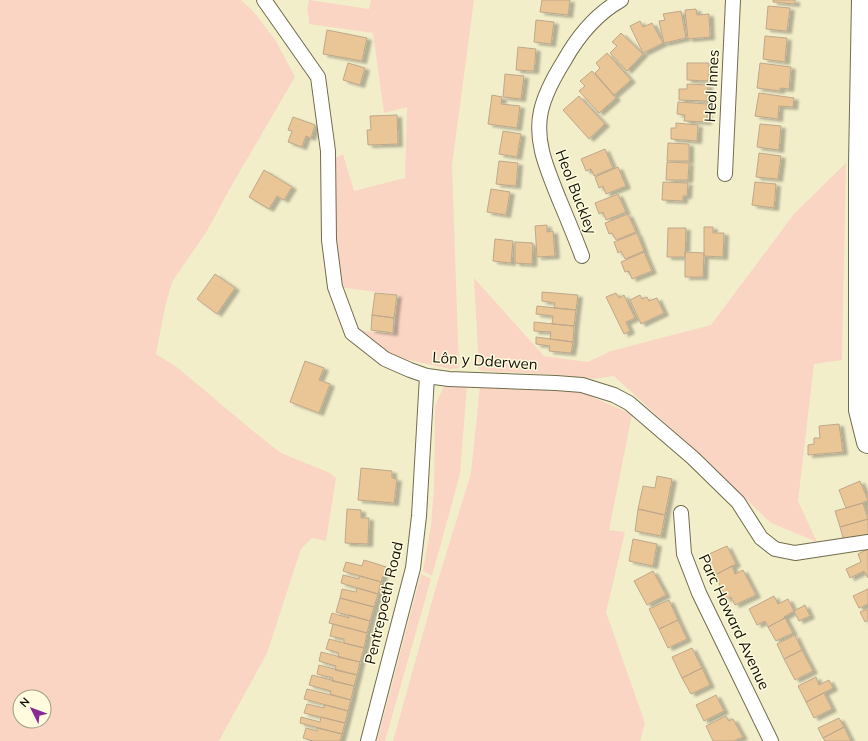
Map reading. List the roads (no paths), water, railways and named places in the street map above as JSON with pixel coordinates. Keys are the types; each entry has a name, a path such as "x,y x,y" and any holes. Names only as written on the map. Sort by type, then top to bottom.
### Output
{"main road":[{"path":"863,0 860,164 860,410 868,442"}],"street":[{"name":"Lôn y Dderwen","path":"265,0 318,77 328,151 329,240 335,288 352,333 385,358 427,376 449,379 484,379 582,385 614,395 629,403 693,458 738,502 761,538 775,549 795,552 868,542"},
{"name":"Heol Innes","path":"725,174 733,0"},
{"name":"Heol Buckley","path":"582,256 544,161 539,139 541,112 550,86 567,55 586,28 613,2"},
{"name":"Pentrepoeth Road","path":"368,741 413,568 419,516 427,376"},
{"name":"Parc Howard Avenue","path":"681,513 684,554 699,593 771,741"}]}
